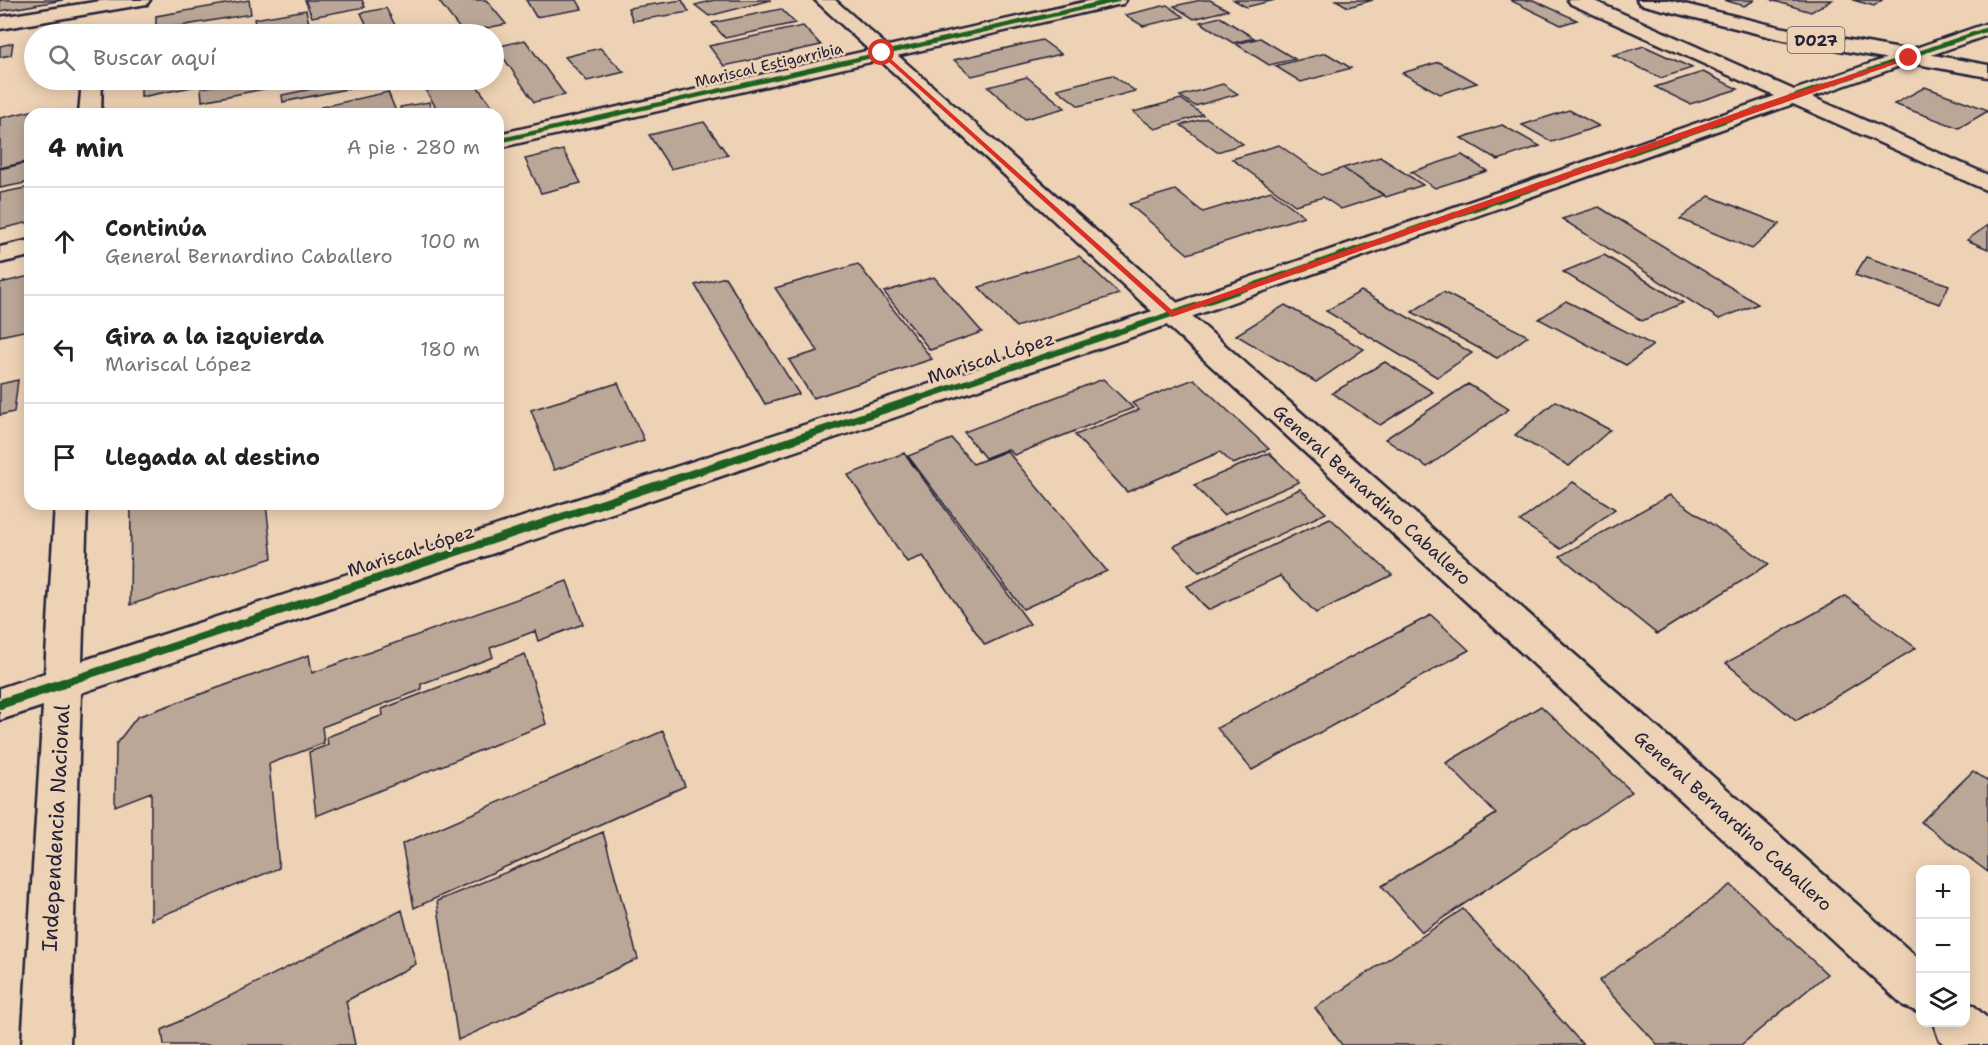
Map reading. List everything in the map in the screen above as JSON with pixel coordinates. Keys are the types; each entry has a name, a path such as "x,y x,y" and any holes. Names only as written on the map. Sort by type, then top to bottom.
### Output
{"street":[{"path":"0,23 95,11 141,0"},
{"name":"General Bernardino Caballero","path":"824,0 1916,986"},
{"name":"Mariscal Estigarribia","path":"504,140 1117,0"},
{"path":"1577,0 1988,184"},
{"name":"D027","path":"1646,0 1779,33 1988,71"},
{"name":"Mariscal López","path":"0,704 1172,314 1988,29"},
{"path":"90,108 91,90"},
{"path":"0,255 24,249"},
{"name":"Independencia Nacional","path":"46,1045 71,510"},
{"path":"1961,1027 1981,1045"}],"building":[{"path":"0,0 63,0 0,11"},
{"path":"249,0 251,14 192,24 156,24 156,16"},
{"path":"305,0 362,0 365,7 312,17"},
{"path":"438,0 486,0 506,24 504,24 456,24"},
{"path":"526,0 577,0 582,9 536,17"},
{"path":"682,0 689,12 633,21 628,8"},
{"path":"714,0 771,0 709,16 695,5"},
{"path":"1210,0 1228,10 1194,19 1174,6"},
{"path":"1234,0 1275,0 1246,7"},
{"path":"1336,0 1373,0 1348,7"},
{"path":"1510,0 1533,0 1577,20 1561,25"},
{"path":"1724,0 1755,0 1744,6"},
{"path":"1771,0 1832,0 1811,12"},
{"path":"1853,0 1882,0 1874,6"},
{"path":"1167,5 1184,17 1143,26 1125,15"},
{"path":"386,8 394,24 366,24 361,13"},
{"path":"781,9 795,23 725,38 712,23"},
{"path":"306,10 309,24 255,24 254,19"},
{"path":"1220,17 1254,38 1233,43 1200,22"},
{"path":"803,26 821,45 724,66 709,46"},
{"path":"1260,38 1295,59 1269,65 1236,44"},
{"path":"525,40 565,95 534,102 504,59 504,45"},
{"path":"1042,40 1061,54 972,76 954,60"},
{"path":"13,43 11,55 0,57 0,46"},
{"path":"1644,46 1692,68 1661,78 1613,55"},
{"path":"600,48 624,72 587,81 565,57"},
{"path":"1326,53 1351,68 1301,82 1275,66"},
{"path":"1439,62 1477,83 1440,94 1402,73"},
{"path":"1703,72 1738,89 1690,104 1655,87"},
{"path":"1112,75 1135,91 1079,106 1057,89"},
{"path":"1027,77 1065,108 1025,119 988,87"},
{"path":"1223,84 1238,94 1195,106 1180,96"},
{"path":"1925,87 1988,111 1959,128 1894,104"},
{"path":"141,90 177,90 141,97"},
{"path":"201,90 259,90 202,101"},
{"path":"306,90 341,90 283,102 282,95"},
{"path":"480,90 493,108 436,108 426,91"},
{"path":"388,92 395,108 321,108"},
{"path":"1181,99 1203,115 1155,129 1133,112"},
{"path":"429,102 430,108 400,108"},
{"path":"1569,110 1599,126 1552,142 1522,125"},
{"path":"24,113 24,162 0,168 0,118"},
{"path":"1207,118 1243,144 1217,152 1181,125"},
{"path":"704,122 728,155 671,169 649,135"},
{"path":"1502,125 1540,146 1498,160 1461,138"},
{"path":"1279,145 1322,175 1343,168 1384,195 1341,209 1323,197 1295,205 1232,159"},
{"path":"563,150 581,183 541,193 525,159"},
{"path":"1462,155 1487,171 1435,188 1411,172"},
{"path":"1380,157 1423,185 1386,197 1343,168"},
{"path":"24,163 24,183 0,188 0,169"},
{"path":"24,188 24,223 0,229 0,193"},
{"path":"1175,190 1203,212 1271,191 1304,216 1188,254 1129,204"},
{"path":"1709,196 1780,224 1752,249 1680,219"},
{"path":"1599,207 1758,304 1719,319 1562,219"},
{"path":"1988,225 1988,249 1967,240"},
{"path":"1604,255 1683,303 1642,321 1563,272"},
{"path":"1079,256 1119,294 1016,327 979,287"},
{"path":"1866,257 1949,285 1940,304 1855,275"},
{"path":"858,264 932,359 813,398 789,360 818,351 775,288"},
{"path":"24,277 24,331 0,336 0,283"},
{"path":"725,277 799,394 765,404 695,285"},
{"path":"934,277 982,332 930,350 884,292"},
{"path":"1361,291 1472,353 1437,377 1326,311"},
{"path":"1443,292 1528,336 1497,358 1412,312"},
{"path":"1566,301 1653,345 1626,365 1539,319"},
{"path":"1285,305 1364,349 1316,382 1236,335"},
{"path":"1385,362 1433,392 1380,425 1332,393"},
{"path":"1103,379 1133,408 1014,455 1008,449 985,458 964,432"},
{"path":"1194,379 1269,449 1233,464 1220,452 1127,492 1075,435 1139,410 1132,403"},
{"path":"18,380 14,412 0,415 0,384"},
{"path":"618,383 644,440 554,470 531,410"},
{"path":"1468,384 1509,409 1427,467 1385,439"},
{"path":"1556,401 1610,430 1569,466 1515,435"},
{"path":"952,439 973,464 1007,451 1107,571 1023,609 908,456"},
{"path":"904,453 1030,624 985,645 923,556 907,562 848,475"},
{"path":"1269,453 1299,482 1223,515 1194,485"},
{"path":"1573,482 1615,509 1561,549 1520,521"},
{"path":"1300,489 1326,513 1199,572 1174,546"},
{"path":"1670,495 1769,564 1657,634 1560,556"},
{"path":"131,510 267,510 272,558 130,605"},
{"path":"1330,518 1392,575 1316,613 1280,576 1208,610 1187,586"},
{"path":"567,581 583,624 538,641 535,631 490,648 493,657 421,684 421,690 322,727 324,743 269,764 279,868 151,920 151,792 115,806 116,744 137,717 309,655 312,673"},
{"path":"1845,596 1916,648 1796,721 1726,663"},
{"path":"1431,615 1469,650 1252,770 1217,728"},
{"path":"525,654 546,724 316,816 309,752 328,745 327,737 383,715 382,709"},
{"path":"1541,706 1632,792 1422,932 1382,886 1496,814 1446,763"},
{"path":"663,731 685,786 414,908 402,844"},
{"path":"1973,771 1988,781 1988,872 1921,822"},
{"path":"603,832 638,959 458,1040 437,901"},
{"path":"1731,885 1827,974 1741,1045 1658,1045 1599,981"},
{"path":"1463,909 1583,1045 1342,1045 1315,1008"},
{"path":"402,910 416,964 346,1001 355,1045 164,1045 162,1030"}],"cycle path":[{"path":"504,140 1117,0"},
{"path":"0,704 1172,314 1988,29"}],"route":[{"path":"882,53 1172,314 1792,96 1909,58"}]}
